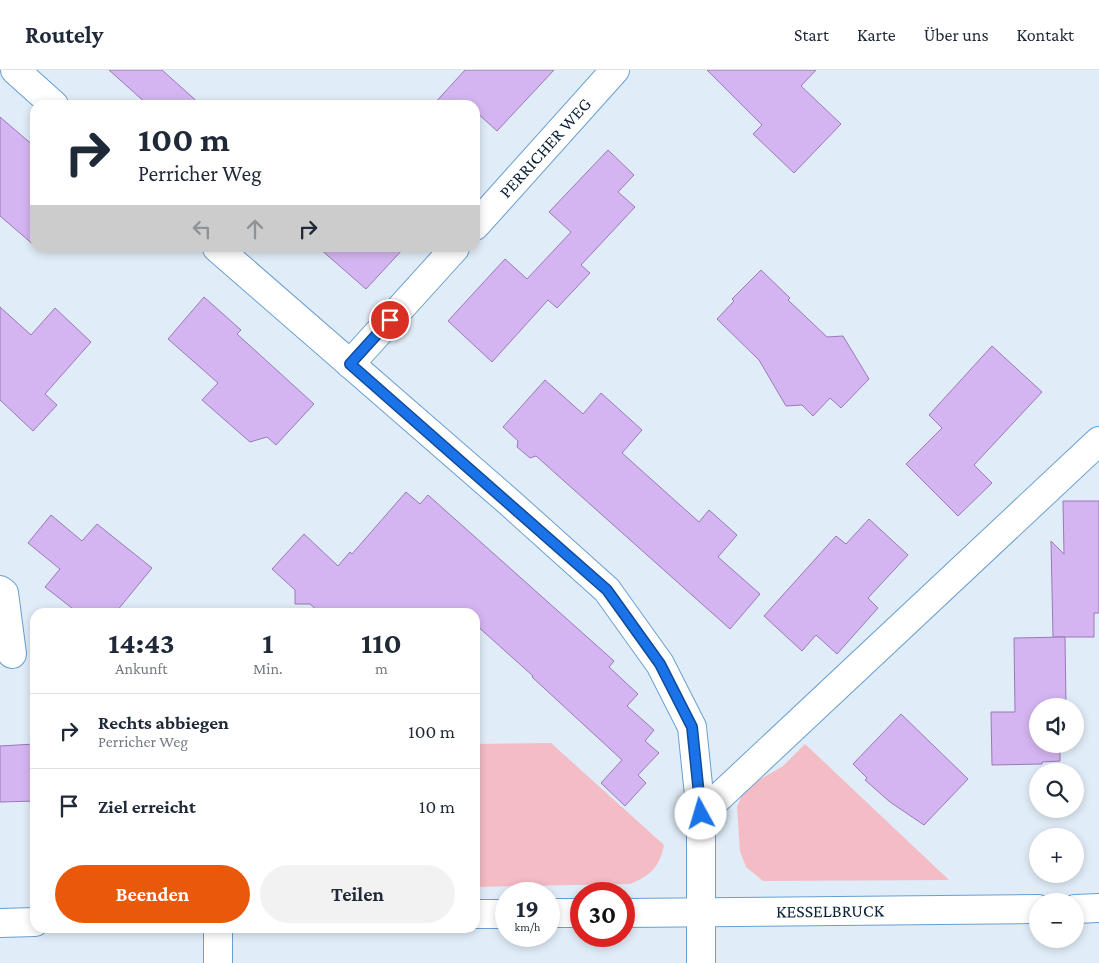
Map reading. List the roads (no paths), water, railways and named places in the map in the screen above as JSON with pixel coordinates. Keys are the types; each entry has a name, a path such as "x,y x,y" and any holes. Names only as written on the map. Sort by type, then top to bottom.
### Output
{"street":[{"path":"15,70 48,100"},
{"name":"PERRICHER WEG","path":"480,220 616,70"},
{"path":"222,252 607,590 660,664 692,727 701,814 701,963"},
{"path":"350,364 451,252"},
{"path":"701,814 1099,440"},
{"path":"0,590 4,593 12,654"},
{"path":"1084,909 1099,908"},
{"name":"KESSELBRUCK","path":"635,913 1029,909"},
{"path":"480,914 495,914"},
{"path":"0,923 30,922"},
{"path":"218,933 218,963"}]}
